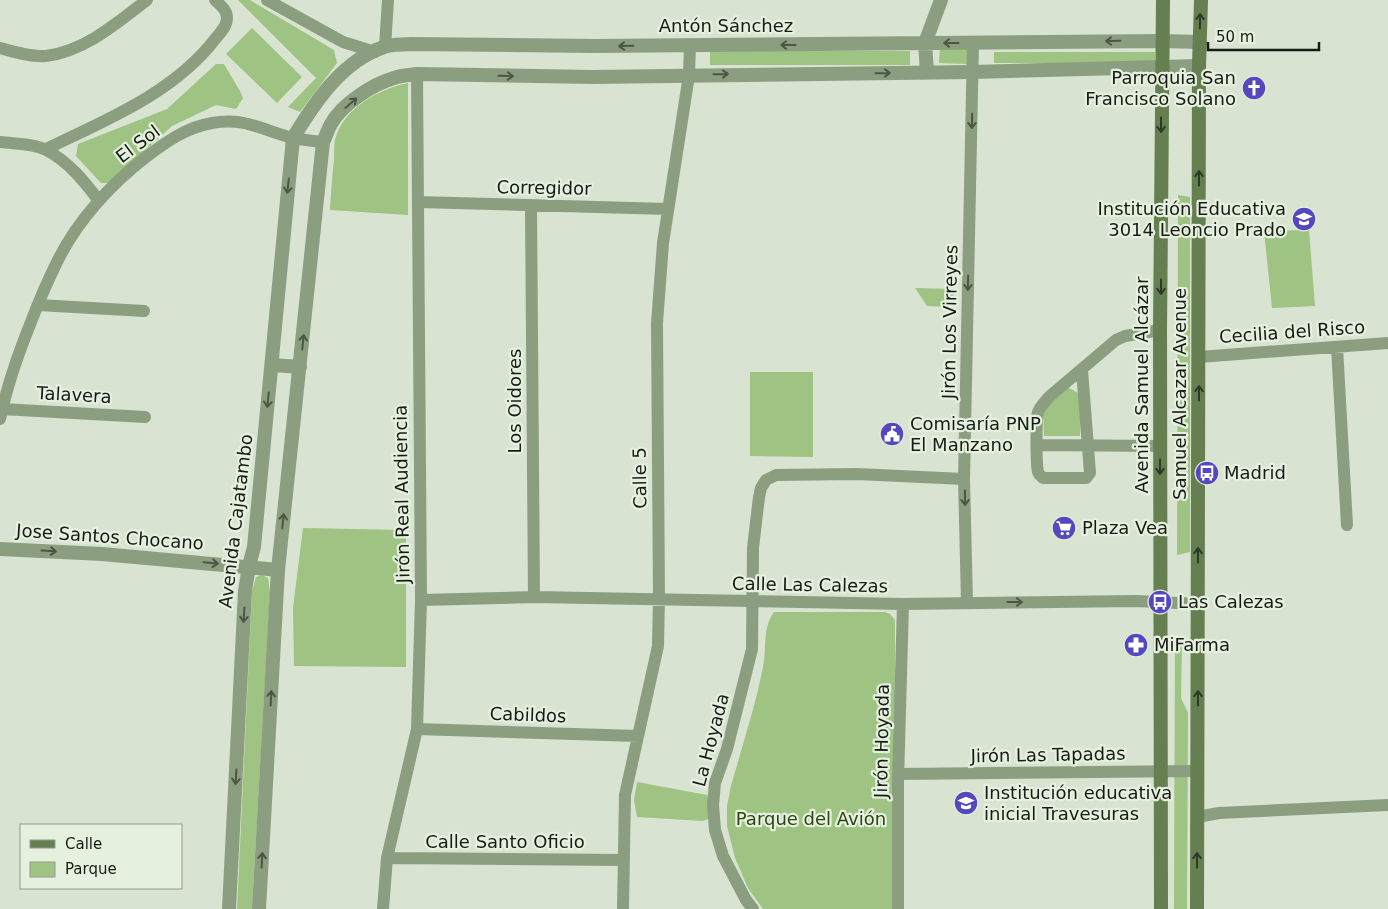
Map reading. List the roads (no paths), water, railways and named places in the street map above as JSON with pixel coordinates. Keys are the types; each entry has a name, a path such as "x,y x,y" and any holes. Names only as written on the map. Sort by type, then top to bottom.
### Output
{"main road":[{"path":"1162,41 1163,0"},
{"name":"Samuel Alcazar Avenue","path":"1197,909 1199,66 1201,0"},
{"name":"Avenida Samuel Alcázar","path":"1161,909 1160,330 1162,41"}],"street":[{"path":"0,48 38,56 68,50 111,28 146,0"},
{"path":"46,149 123,112 172,82 212,43 228,20 226,11 215,0"},
{"path":"267,0 343,42 380,49 388,0"},
{"path":"927,72 925,43 941,0"},
{"name":"Antón Sánchez","path":"293,138 314,103 355,62 380,49 411,44 595,46 1200,42"},
{"name":"Jirón Los Virreyes","path":"967,602 964,479 973,43"},
{"name":"Calle 5","path":"623,909 625,795 658,646 656,322 663,242 688,74 690,45"},
{"path":"259,909 278,570 323,142 332,122 346,107 362,93 395,77 417,74 523,76 972,72 1199,66"},
{"name":"Jirón Real Audiencia","path":"383,909 387,858 418,729 421,600 417,74"},
{"name":"El Sol","path":"1,414 12,369 59,258 77,228 117,182 155,150 185,131 214,122 247,123 293,138 323,142"},
{"name":"Avenida Cajatambo","path":"229,909 245,591 254,547 293,138"},
{"path":"0,142 46,149 75,172 99,202"},
{"name":"Corregidor","path":"418,202 668,209"},
{"name":"Los Oidores","path":"531,204 534,597"},
{"path":"38,305 144,311"},
{"path":"1082,370 1089,476 1086,478 1043,478 1038,472 1037,420 1042,405 1116,340 1125,336 1160,330"},
{"name":"Cecilia del Risco","path":"1199,357 1388,343"},
{"path":"1337,347 1348,525"},
{"path":"272,365 300,367"},
{"name":"Talavera","path":"1,414 145,417"},
{"path":"1038,445 1160,446"},
{"name":"La Hoyada","path":"753,909 746,900 724,856 716,830 713,805 715,783 727,749 752,649 754,548 761,488 766,480 776,475 848,474 964,479"},
{"name":"Jose Santos Chocano","path":"0,548 102,554 278,570"},
{"name":"Calle Las Calezas","path":"421,600 534,597 903,604 967,602 1160,602 1198,604"},
{"name":"Jirón Hoyada","path":"898,909 903,604"},
{"name":"Cabildos","path":"418,729 638,736"},
{"name":"Jirón Las Tapadas","path":"899,774 1197,770"},
{"path":"1197,818 1219,813 1388,805"},
{"name":"Calle Santo Oficio","path":"387,858 623,860"}],"place":[{"name":"Parroquia San Francisco Solano","path":"1254,88"},
{"name":"Institución Educativa 3014 Leoncio Prado","path":"1304,219"},
{"name":"Comisaría PNP El Manzano","path":"892,434"},
{"name":"Madrid","path":"1207,473"},
{"name":"Plaza Vea","path":"1064,528"},
{"name":"Las Calezas","path":"1160,602"},
{"name":"MiFarma","path":"1136,645"},
{"name":"Institución educativa inicial Travesuras","path":"966,803"}],"park label":[{"name":"Parque del Avión","path":"811,819"}]}
